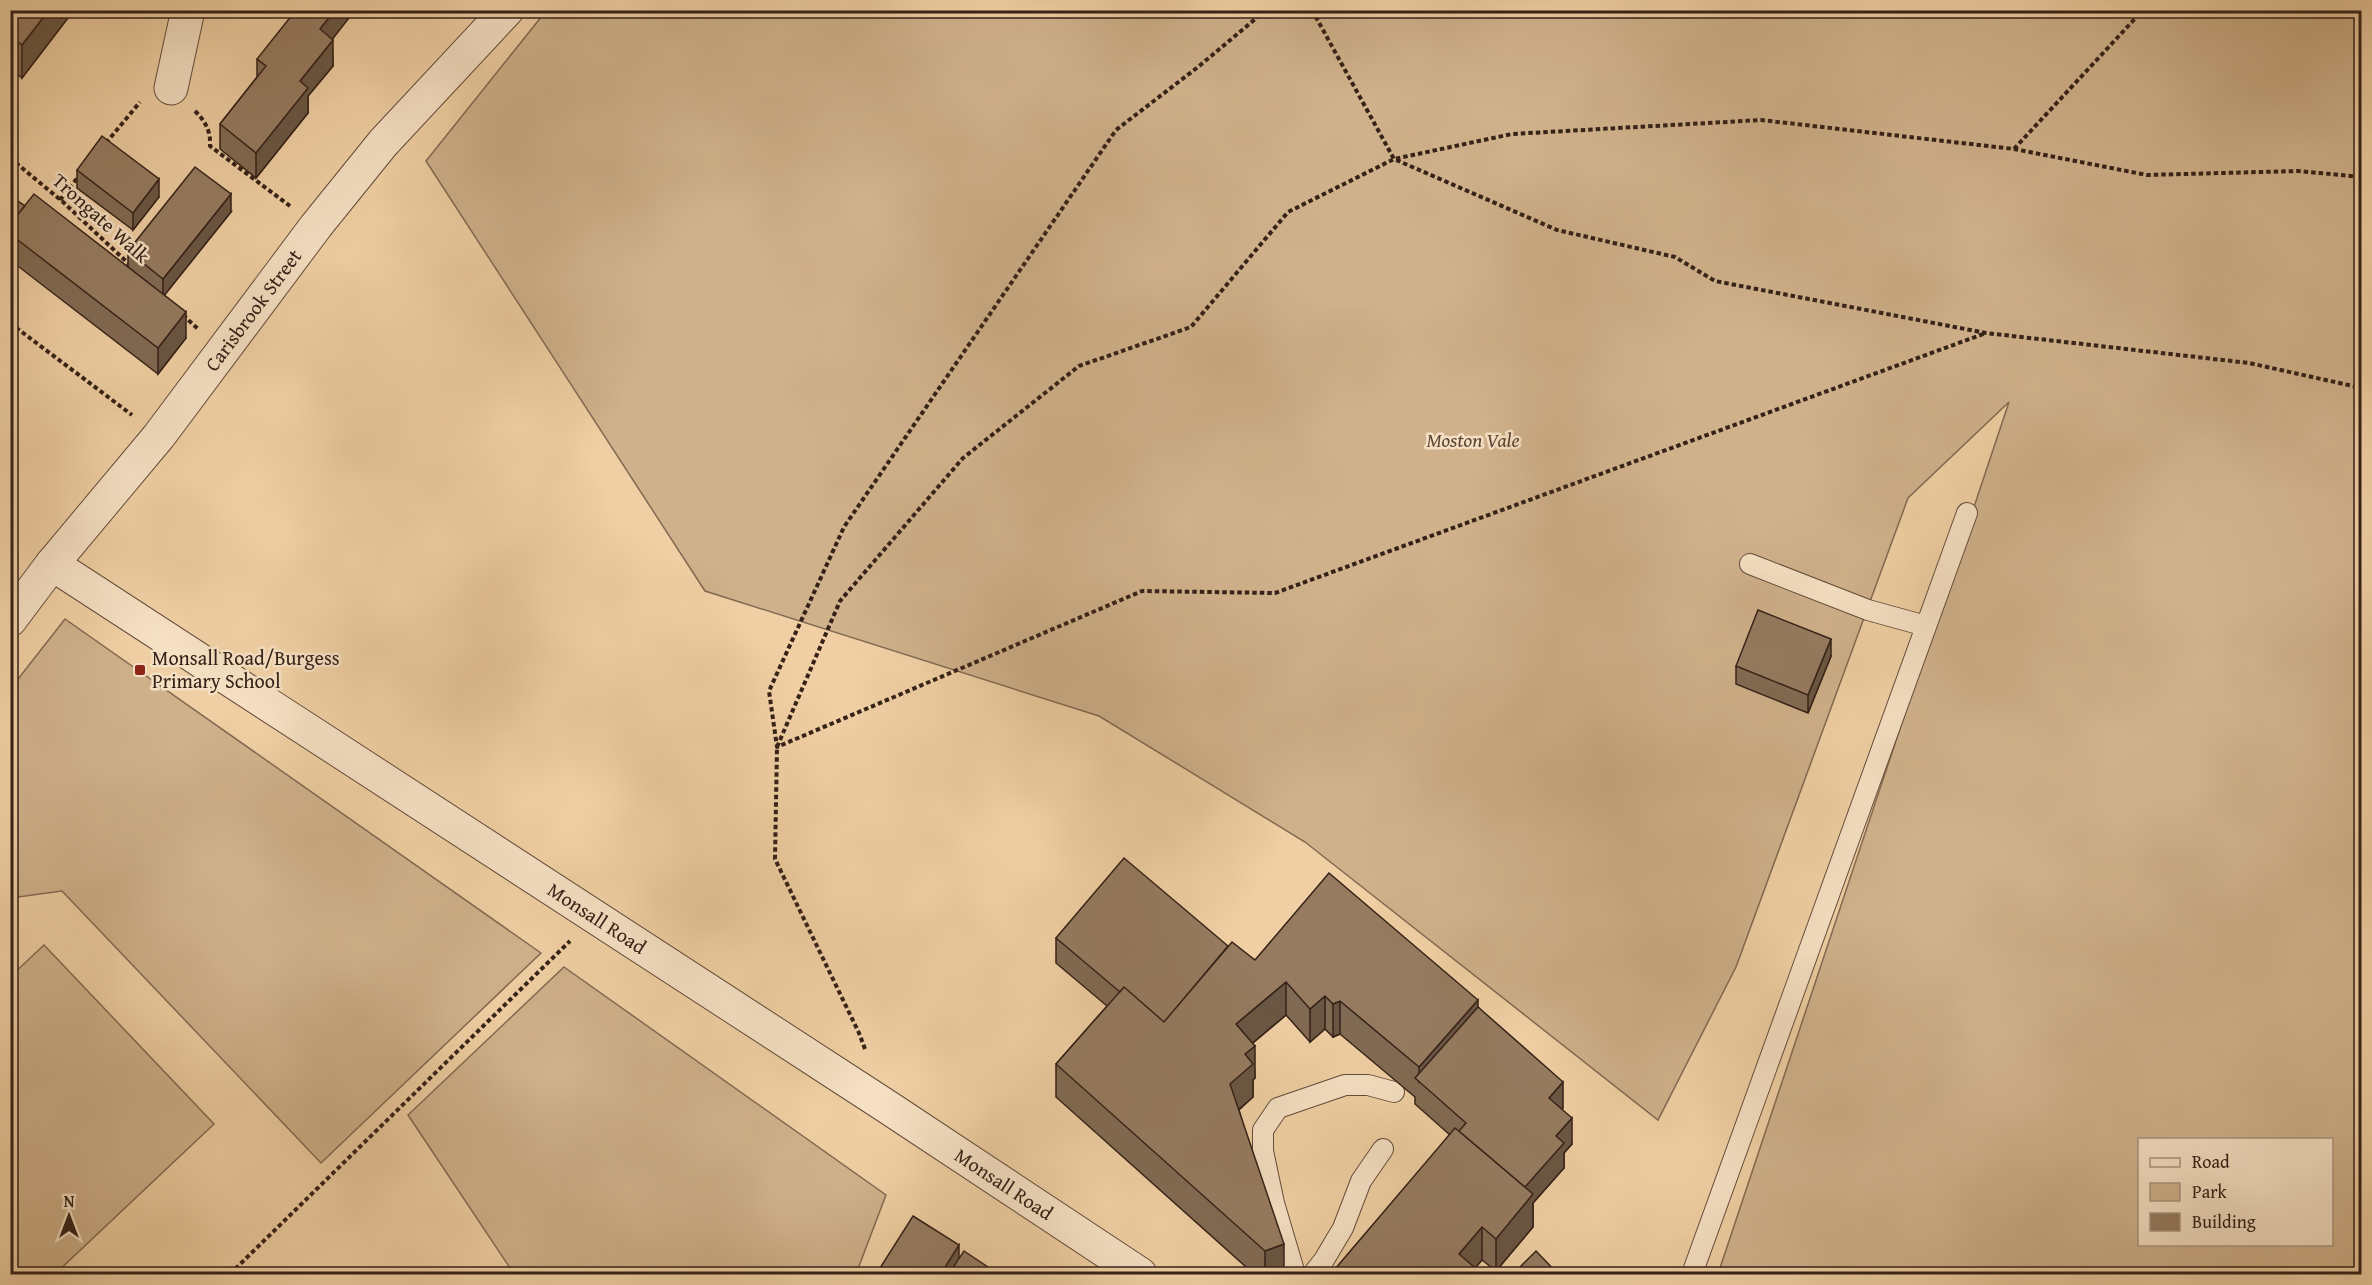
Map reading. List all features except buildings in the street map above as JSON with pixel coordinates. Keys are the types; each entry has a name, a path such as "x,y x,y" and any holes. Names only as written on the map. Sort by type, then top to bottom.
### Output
{"street":[{"path":"171,88 188,10"},
{"name":"Carisbrook Street","path":"10,620 52,564 159,436 316,226 383,143 507,10"},
{"name":"Monsall Road","path":"52,564 883,1104 1140,1275"}],"lane":[{"path":"1692,1275 1967,513"},
{"path":"1750,564 1868,610 1926,626"},
{"path":"1295,1275 1274,1203 1263,1151 1263,1130 1278,1108 1346,1084 1368,1084 1394,1092"},
{"path":"1313,1275 1342,1228 1361,1181 1383,1149"}],"path":[{"path":"866,1053 859,1033 775,859 777,747 769,691 843,527 1116,130 1198,67 1266,10"},
{"path":"1312,10 1394,159 1557,230 1675,257 1715,281 1986,333 2249,363 2361,388"},
{"path":"2014,149 2143,10"},
{"path":"104,145 141,100 171,88 205,121 211,135 210,146 316,226"},
{"path":"777,747 840,601 963,458 1079,366 1191,327 1288,212 1394,159 1512,134 1761,120 2014,149 2147,175 2298,171 2361,177"},
{"name":"Trongate Walk","path":"10,158 60,200 138,273"},
{"path":"60,200 82,172"},
{"path":"180,312 222,352"},
{"path":"10,323 159,436"},
{"path":"777,747 1142,591 1275,593 1986,333"},
{"path":"230,1275 595,917"}],"green space":[{"name":"Moston Vale","path":"546,11 2361,11 2361,1274 1718,1274 2009,402 1908,498 1736,967 1658,1120 1305,842 1099,716 705,591 426,161"},
{"path":"65,619 541,953 321,1163 62,891 11,898 11,688"},
{"path":"44,945 214,1124 55,1274 11,1274 11,976"},
{"path":"564,967 886,1195 856,1274 514,1274 408,1115"}],"place":[{"name":"Monsall Road/Burgess Primary School","path":"140,670"}]}
